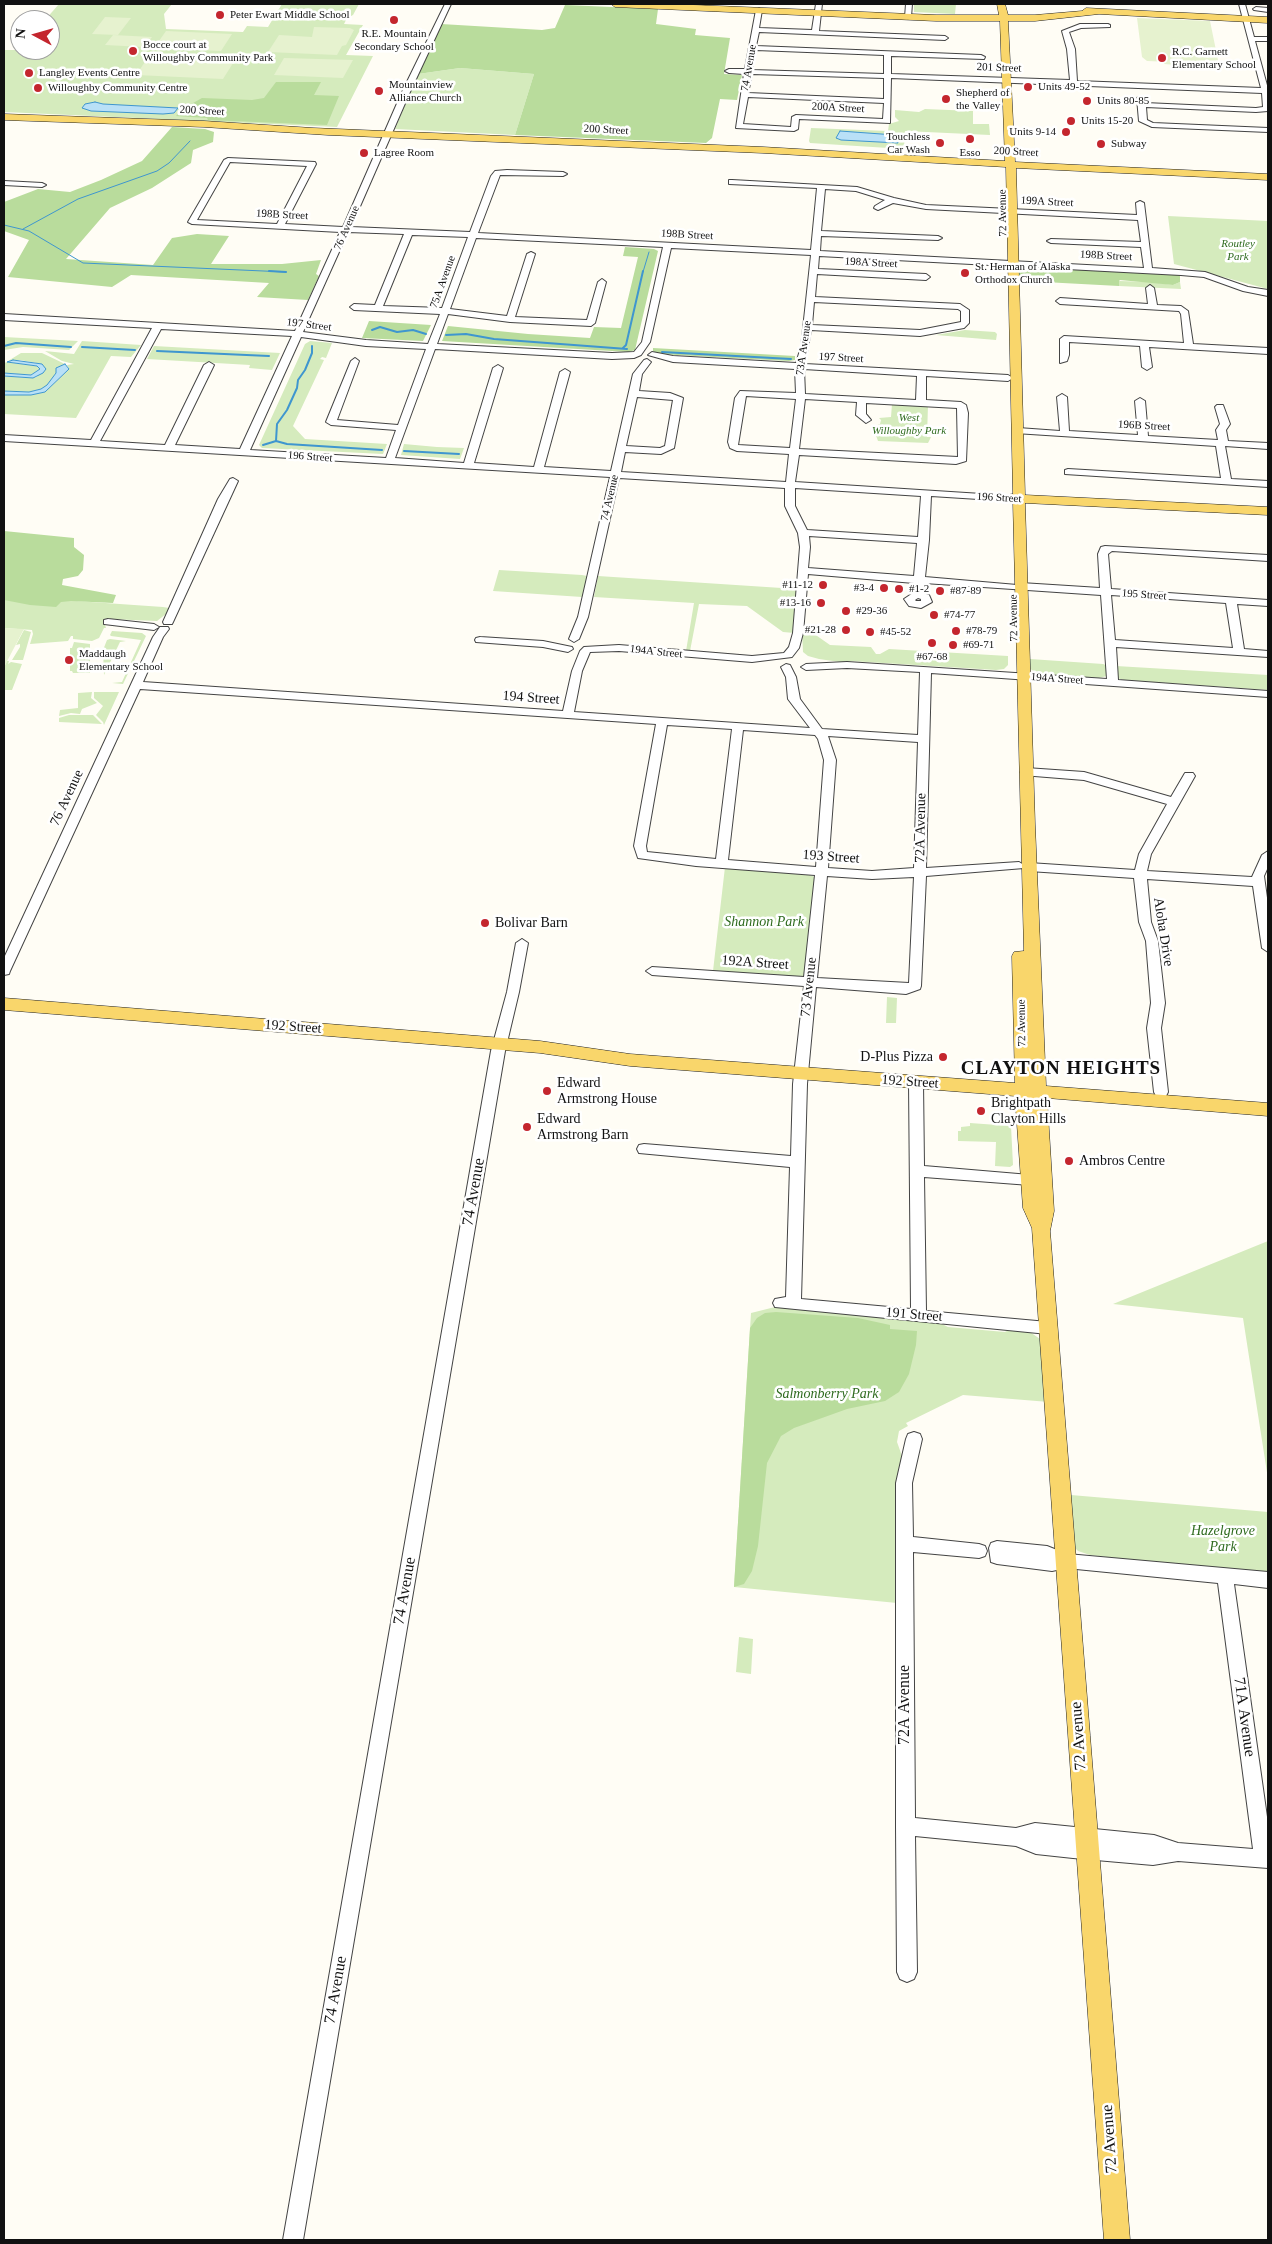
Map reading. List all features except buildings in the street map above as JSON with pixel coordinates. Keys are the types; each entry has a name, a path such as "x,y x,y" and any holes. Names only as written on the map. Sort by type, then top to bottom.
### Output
{"main road":[{"path":"614,4 759,10 819,8 908,16 1043,17 1098,12 1268,19"},
{"name":"72 Avenue","path":"1001,5 1008,211 1008,378 1013,401 1014,426 1018,430 1012,552 1016,561 1017,586"},
{"name":"200 Street","path":"4,115 440,137 1268,172"},
{"name":"200 Street","path":"1007,161 1268,177"},
{"name":"72 Avenue","path":"1008,263 1019,676 1017,806 1023,818 1030,1087 1044,1211 1041,1231 1117,2240"},
{"name":"196 Street","path":"1015,498 1268,511"},
{"name":"72 Avenue","path":"1019,676 1026,772 1024,866 1032,939 1030,1180 1032,1208 1041,1231"},
{"name":"192 Street","path":"4,1004 501,1043 581,1051 630,1060 802,1068 1268,1109"},
{"name":"192 Street","path":"802,1068 916,1082 1161,1092 1268,1102"}],"street":[{"name":"76 Avenue","path":"244,452 299,334 406,92 448,4"},
{"path":"908,16 909,4"},
{"path":"1142,105 1266,110 1268,106 1266,91 1244,18 1242,4"},
{"path":"815,32 819,8"},
{"path":"1256,9 1268,10"},
{"name":"74 Avenue","path":"739,126 759,10"},
{"path":"1074,83 1071,49 1065,37 1065,30 1080,26 1108,26"},
{"path":"756,30 945,38"},
{"path":"1251,38 1268,39"},
{"path":"753,48 981,56"},
{"path":"745,95 888,101 888,53"},
{"name":"201 Street","path":"729,71 1003,79 1266,91"},
{"path":"1140,86 1143,121 1146,123 1268,130"},
{"name":"200A Street","path":"739,126 794,129 796,117 887,121 888,101"},
{"name":"198B Street","path":"280,226 312,164 228,160 192,222 1181,272 1205,275 1246,289 1268,293"},
{"name":"75A Avenue","path":"389,462 497,174 511,172 563,174"},
{"name":"199A Street","path":"732,182 857,189 892,200 926,207 1142,218"},
{"path":"4,183 42,185"},
{"name":"73A Avenue","path":"790,508 790,485 801,395 800,367 814,271 821,186"},
{"path":"878,208 892,200"},
{"path":"1140,203 1148,270"},
{"path":"378,308 409,233"},
{"path":"816,233 938,238"},
{"path":"1051,241 1145,246"},
{"path":"649,358 646,342 668,245"},
{"path":"510,320 531,254"},
{"name":"198A Street","path":"814,271 926,277"},
{"path":"354,307 478,314 510,320 591,323 602,282"},
{"path":"1150,288 1153,306"},
{"path":"807,327 920,333 963,325 965,311 962,307 810,298"},
{"path":"1060,301 1181,309 1184,313 1189,347"},
{"name":"197 Street","path":"4,317 299,334 357,343 1008,378"},
{"path":"94,443 158,326"},
{"path":"1063,361 1065,355 1064,339 1268,351"},
{"path":"635,357 646,342"},
{"path":"1144,345 1146,367"},
{"name":"74 Avenue","path":"568,715 577,671 582,622 638,374 635,357"},
{"name":"74 Avenue","path":"638,374 649,358"},
{"path":"355,361 332,423 402,428"},
{"path":"169,447 209,365"},
{"path":"468,466 498,368"},
{"path":"538,470 565,372"},
{"path":"922,373 922,402"},
{"path":"743,393 801,395 961,405 963,413 963,459 960,461 735,447 733,442 740,398 743,393"},
{"path":"622,449 661,451 669,448 678,398 634,394"},
{"path":"1062,397 1065,434"},
{"path":"862,398 861,415 866,420"},
{"path":"1140,401 1143,438"},
{"path":"1220,407 1225,424 1221,430 1223,441 1220,443 1227,482"},
{"name":"196B Street","path":"1018,430 1268,446"},
{"name":"196 Street","path":"4,438 1015,498"},
{"path":"1068,472 1268,484"},
{"name":"76 Avenue","path":"4,970 136,685 161,625 223,499 234,481"},
{"path":"918,595 924,540 926,494"},
{"path":"790,508 803,533 805,547 798,633 799,646 805,662 792,681"},
{"path":"803,533 924,540"},
{"path":"1113,682 1103,554 1105,549 1268,558"},
{"name":"195 Street","path":"803,571 1268,604"},
{"path":"1231,601 1238,652"},
{"path":"108,622 161,625"},
{"path":"786,661 794,648 798,633"},
{"name":"194A Street","path":"480,640 619,648 752,659 1268,694"},
{"path":"1110,643 1268,654"},
{"name":"73 Avenue","path":"786,661 792,681 792,692 796,701 824,739 830,760 822,872 802,1068 798,1162 786,1303"},
{"name":"72A Avenue","path":"915,986 917,980 926,670"},
{"name":"194 Street","path":"136,685 923,739"},
{"name":"193 Street","path":"662,722 640,846 642,855 721,864 872,875 1024,866"},
{"path":"721,864 738,727"},
{"path":"1026,772 1084,776 1174,802"},
{"name":"Aloha Drive","path":"1161,1092 1154,1028 1158,1003 1152,942 1145,922 1140,875 1145,854 1186,782"},
{"path":"1268,855 1265,868 1258,876 1268,942"},
{"path":"1024,866 1259,882"},
{"name":"74 Avenue","path":"292,2240 498,1051 522,943"},
{"name":"192A Street","path":"652,971 906,989 915,986"},
{"path":"916,1082 919,1316"},
{"path":"644,1149 798,1162"},
{"path":"916,1171 1030,1180"},
{"name":"191 Street","path":"786,1303 1048,1328"},
{"name":"72A Avenue","path":"907,1972 904,1483 914,1440"},
{"path":"904,1544 979,1551 982,1545 986,1543 997,1553 1052,1564 1066,1561 1268,1580"},
{"name":"71A Avenue","path":"1225,1576 1266,1859"},
{"path":"906,1826 1016,1837 1036,1845 1087,1844 1153,1856 1178,1852 1266,1859"}],"green space":[{"path":"59,4 172,4 164,14 166,29 243,32 247,26 268,27 282,4 359,4 353,15 347,18 344,24 363,25 346,55 373,56 337,127 4,112 4,50 10,50 10,60 60,60 60,10 54,10"},
{"path":"914,4 956,4 955,14 914,12"},
{"path":"565,5 658,9 656,24 696,29 695,35 730,38 724,74 742,75 737,100 720,99 712,138 706,143 515,135 534,74 460,68 418,74 441,24 542,30 555,28"},
{"path":"105,17 131,18 118,35 92,34"},
{"path":"1137,18 1210,21 1219,65 1176,62 1176,65 1164,64 1164,62 1171,62 1147,61 1142,57"},
{"path":"314,27 350,28 354,30 346,45 342,46 337,55 268,52 279,35 312,37"},
{"path":"166,31 232,34 221,51 154,48"},
{"path":"113,35 152,37 144,47 105,45"},
{"path":"149,56 235,60 223,79 136,75"},
{"path":"284,58 353,60 343,78 274,75"},
{"path":"460,68 534,74 515,135 395,129 418,74"},
{"path":"276,82 321,82 314,95 339,96 327,125 208,120 207,118 176,116 184,108 202,98 252,100 264,98"},
{"path":"925,109 973,111 973,124 989,124 990,135 905,131 904,149 810,143 809,141 811,128 888,131 889,124 899,121 895,117 895,110 919,112"},
{"path":"172,127 205,129 214,132 213,142 193,150 191,163 152,188 110,208 66,259 153,265 172,238 197,234 229,236 211,264 282,264 321,260 316,274 319,276 308,300 257,297 269,283 131,275 112,287 8,277 29,240 4,231 4,202 38,189 70,192 101,180 142,161"},
{"name":"Routley Park","path":"1168,216 1268,221 1268,289 1174,264"},
{"path":"625,247 654,249 658,251 635,350 629,352 442,341 448,326 590,338 594,327 621,328 638,257 623,256"},
{"path":"1025,267 1180,275 1180,282 1173,285 1120,280 1119,286 1025,281 1018,279 1018,273 1020,269"},
{"path":"1119,281 1173,285 1180,282 1181,289 1119,286"},
{"path":"369,321 431,325 423,341 362,338"},
{"path":"965,330 995,332 997,334 996,340 936,335"},
{"path":"4,337 78,341 69,350 23,347 4,350"},
{"path":"82,341 141,345 131,357 111,356 76,418 4,414 4,395 31,395 45,392 69,369 67,365 74,364 62,361 45,351 74,354"},
{"path":"310,341 332,343 326,358 322,357 320,359 324,360 293,426 305,439 387,444 383,454 262,448 259,445 305,344"},
{"path":"154,346 280,353 272,370 249,368 250,365 147,359"},
{"path":"653,348 795,356 795,360 658,354 653,351"},
{"path":"21,353 42,353 65,364 56,369 56,373 47,386 41,389 29,392 4,391 4,376 37,377 42,364 20,360 8,361"},
{"path":"4,363 37,366 40,369 31,375 4,373"},
{"name":"West Willoughby Park","path":"892,404 928,405 927,437 931,437 928,443 878,441 873,427 880,424 881,420 879,418 891,417"},
{"path":"404,444 464,448 460,459 401,455"},
{"path":"4,531 74,538 74,547 84,555 83,570 78,576 63,579 62,585 116,595 113,603 71,601 61,602 56,607 4,600"},
{"path":"499,570 587,576 582,597 493,591"},
{"path":"598,576 797,589 794,633 783,632 747,606 699,604 690,651 686,651 694,603 594,597"},
{"path":"4,596 169,608 166,614 157,621 108,619 105,625 106,628 104,628 99,638 92,641 73,639 73,636 71,636 68,641 30,644 33,634 32,630 4,628"},
{"path":"4,628 24,629 4,667"},
{"path":"24,630 31,632 23,660 12,660 20,647 20,644 16,645"},
{"path":"112,631 142,633 146,636 123,684 112,683 122,682 141,640 111,636"},
{"path":"810,631 830,645 871,647 876,654 889,649 1008,656 1008,665 1004,669 996,670 851,661 847,663 819,659 808,656 803,652 802,632"},
{"path":"107,640 126,641 120,642 104,675 103,650"},
{"path":"74,642 90,644 90,673 73,673 70,671 70,648 72,648"},
{"path":"1030,659 1103,664 1106,665 1107,676 1099,678 1040,674 1030,669"},
{"path":"7,661 9,661 8,664 11,662 22,664 12,690 4,690 4,667"},
{"path":"1116,666 1268,675 1268,690 1124,680 1117,678"},
{"path":"92,692 91,698 97,703 82,709 80,714 71,713 59,716 60,710 78,708 78,693"},
{"path":"94,692 119,692 104,725 96,715 103,706 94,698"},
{"path":"69,715 93,715 102,724 59,722 59,718"},
{"name":"Shannon Park","path":"725,867 794,874 801,872 815,877 805,975 802,977 713,971"},
{"path":"887,997 897,998 896,1023 886,1023"},
{"path":"970,1123 1011,1126 1013,1165 1010,1167 995,1166 996,1142 958,1141 958,1131 961,1131 961,1127 970,1126"},
{"path":"1268,1241 1268,1479 1243,1318 1113,1304"},
{"name":"Salmonberry Park","path":"775,1307 942,1324 948,1327 1005,1332 1009,1330 1030,1332 1040,1339 1049,1402 963,1395 906,1423 908,1426 899,1431 897,1442 902,1456 897,1484 897,1603 734,1587 751,1313"},
{"path":"776,1312 858,1318 890,1325 890,1329 917,1331 916,1345 909,1374 899,1392 885,1401 847,1409 794,1428 781,1436 767,1463 758,1546 752,1571 744,1584 734,1587 750,1328 757,1318 765,1313"},
{"name":"Hazelgrove Park","path":"1071,1495 1268,1512 1268,1572 1200,1568 1090,1555 1078,1551 1074,1547 1070,1536"},
{"path":"739,1637 753,1639 751,1674 736,1672"}],"water":[{"path":"95,102 178,108 174,113 163,114 91,111 82,108 85,104"},
{"path":"840,131 895,135 898,137 898,143 841,140 836,138"},
{"path":"13,360 42,364 46,369 43,373 33,378 4,376 4,373 31,375 40,369 37,366 7,362"},
{"path":"65,364 69,369 45,392 31,395 4,395 4,391 29,392 41,389 47,385 56,373 56,368"}],"waterway":[{"path":"23,229 78,199 157,171 169,163 190,141"},
{"path":"4,225 29,231 83,263 286,272 269,271"},
{"path":"643,272 649,252"},
{"path":"623,348 626,345 643,271"},
{"path":"372,330 380,327 397,332 413,330 426,334"},
{"path":"446,335 466,334 494,339 627,349"},
{"path":"4,346 16,343 71,347"},
{"path":"276,441 277,424 287,410 297,388 298,380 305,370 312,353 312,346"},
{"path":"82,347 135,350"},
{"path":"157,351 269,356"},
{"path":"662,352 791,359"},
{"path":"263,445 276,441"},
{"path":"276,441 287,444 382,450"},
{"path":"404,451 459,454"}],"place":[{"name":"Peter Ewart Middle School","path":"220,15"},
{"name":"R.E. Mountain Secondary School","path":"394,20"},
{"name":"Bocce court at Willoughby Community Park","path":"133,51"},
{"name":"R.C. Garnett Elementary School","path":"1162,58"},
{"name":"Langley Events Centre","path":"29,73"},
{"name":"Units 49-52","path":"1028,87"},
{"name":"Willoughby Community Centre","path":"38,88"},
{"name":"Mountainview Alliance Church","path":"379,91"},
{"name":"Shepherd of the Valley","path":"946,99"},
{"name":"Units 80-85","path":"1087,101"},
{"name":"Units 15-20","path":"1071,121"},
{"name":"Units 9-14","path":"1066,132"},
{"name":"Esso","path":"970,139"},
{"name":"Touchless Car Wash","path":"940,143"},
{"name":"Subway","path":"1101,144"},
{"name":"Lagree Room","path":"364,153"},
{"name":"St. Herman of Alaska Orthodox Church","path":"965,273"},
{"name":"#11-12","path":"823,585"},
{"name":"#3-4","path":"884,588"},
{"name":"#1-2","path":"899,589"},
{"name":"#87-89","path":"940,591"},
{"name":"#13-16","path":"821,603"},
{"name":"#29-36","path":"846,611"},
{"name":"#74-77","path":"934,615"},
{"name":"#21-28","path":"846,630"},
{"name":"#78-79","path":"956,631"},
{"name":"#45-52","path":"870,632"},
{"name":"#67-68","path":"932,643"},
{"name":"#69-71","path":"953,645"},
{"name":"Maddaugh Elementary School","path":"69,660"},
{"name":"Bolivar Barn","path":"485,923"},
{"name":"D-Plus Pizza","path":"943,1057"},
{"name":"Edward Armstrong House","path":"547,1091"},
{"name":"Brightpath Clayton Hills","path":"981,1111"},
{"name":"Edward Armstrong Barn","path":"527,1127"},
{"name":"Ambros Centre","path":"1069,1161"}],"district":[{"name":"CLAYTON HEIGHTS","path":"1061,1069"}]}
